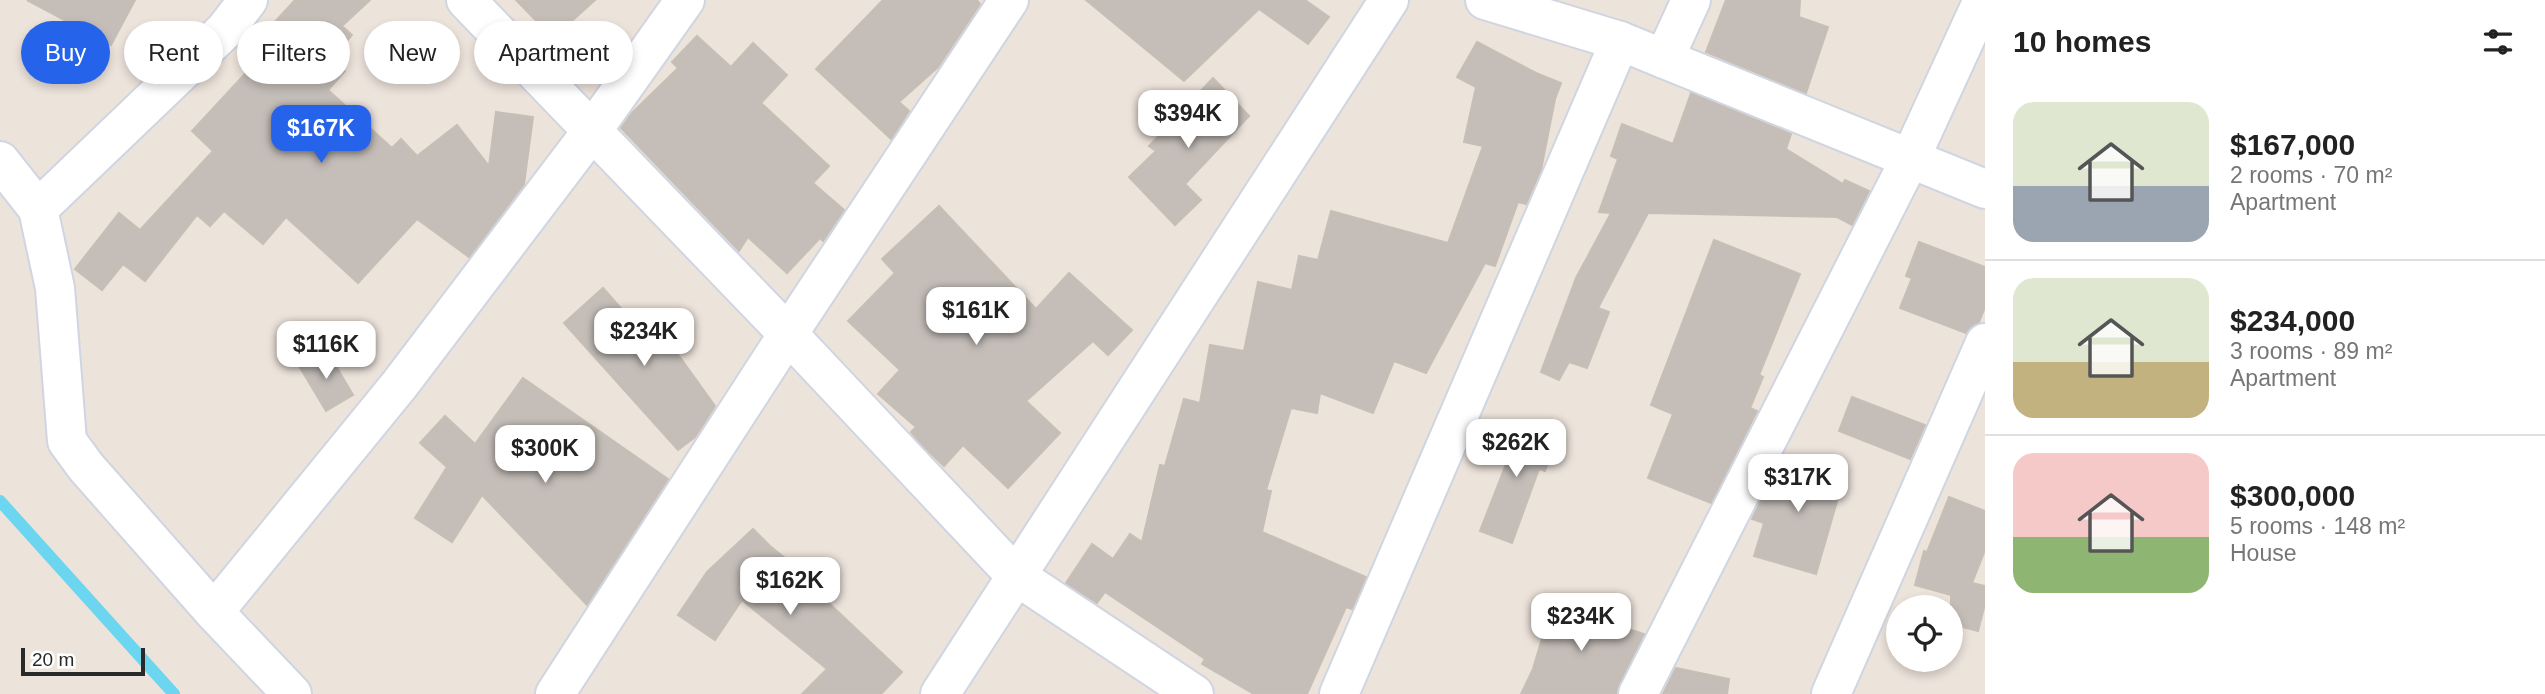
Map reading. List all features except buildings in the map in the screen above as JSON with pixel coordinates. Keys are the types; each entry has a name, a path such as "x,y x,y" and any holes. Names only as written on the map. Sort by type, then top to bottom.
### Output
{"street":[{"path":"38,209 225,30 248,0"},
{"path":"466,0 788,334 1015,575 1194,694"},
{"path":"214,612 400,384 592,131 685,0"},
{"path":"555,694 1009,0"},
{"path":"940,694 1389,0"},
{"path":"1485,0 1620,41 1985,189"},
{"path":"1664,60 1692,0"},
{"path":"1638,694 1910,159 1983,0"},
{"path":"1339,694 1620,41"},
{"path":"0,162 38,209 55,288 68,441 86,467 214,612 292,694"},
{"path":"1831,694 1985,343"}],"waterway":[{"path":"0,501 174,694"}]}
